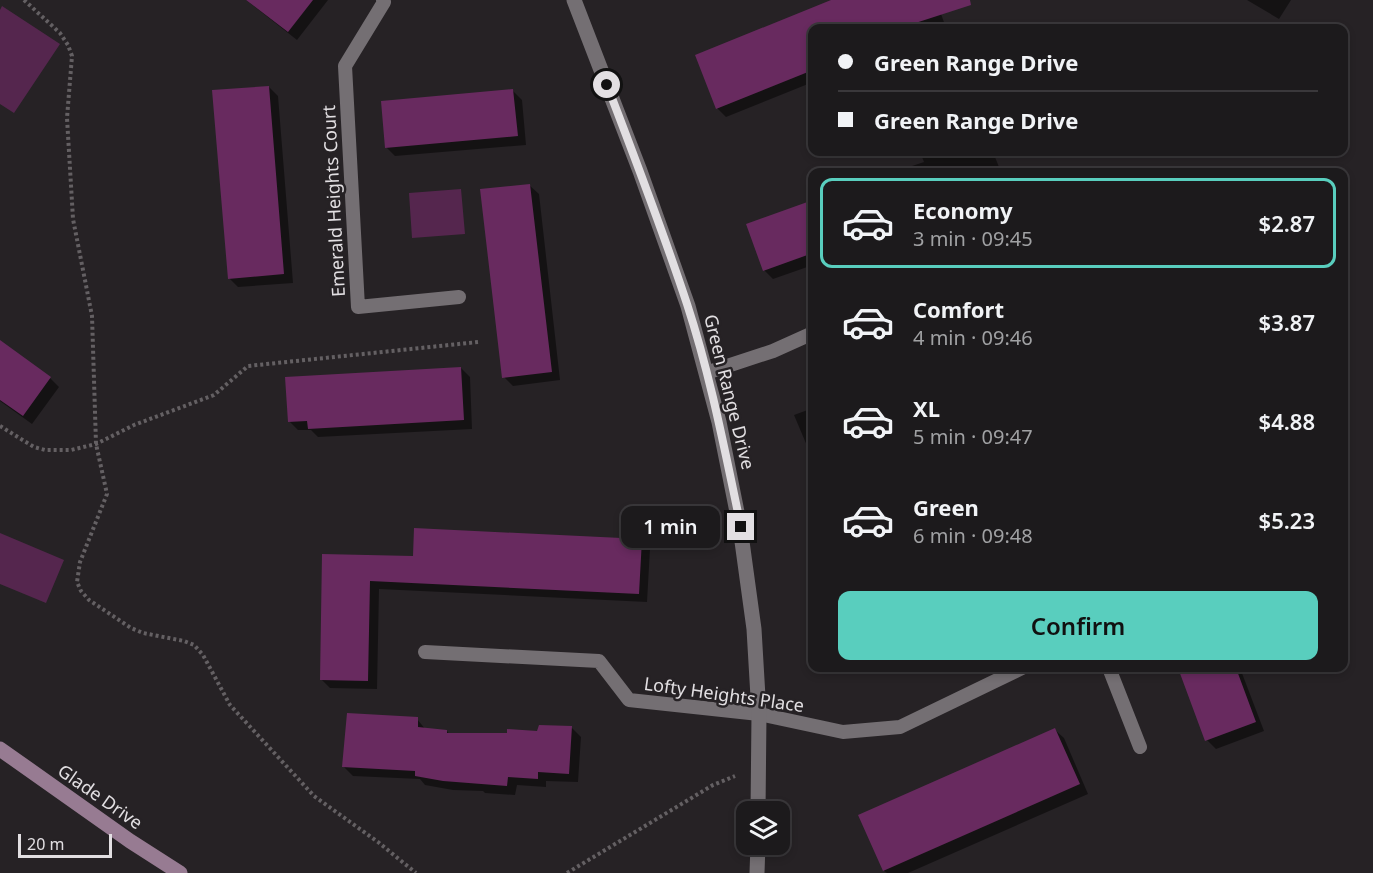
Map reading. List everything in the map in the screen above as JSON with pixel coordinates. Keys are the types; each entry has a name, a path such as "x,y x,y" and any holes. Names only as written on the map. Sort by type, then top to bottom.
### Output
{"street":[{"name":"Green Range Drive","path":"574,0 640,171 688,306 719,422 741,527 754,629 759,714 758,801"},
{"name":"Glade Drive","path":"0,749 110,827 180,873"},
{"path":"757,873 758,855"}],"lane":[{"name":"Emerald Heights Court","path":"385,0 345,66 358,307 459,297"},
{"path":"706,373 773,351 808,335"},
{"name":"Lofty Heights Place","path":"425,652 599,661 629,700 759,714 843,732 900,727 1014,672"},
{"path":"1111,672 1140,747"}],"path":[{"path":"24,0 60,33 72,56 67,118 73,219 92,316 96,444 107,494 80,562 77,582 81,591 88,600 130,628 194,645 203,656 235,711 314,796 378,842 416,873"},
{"path":"0,426 26,443 45,450 71,450 96,444 134,425 214,395 248,366 478,342"},
{"path":"567,873 713,784 725,779 758,773"}],"shaded area":[{"path":"2,6 60,44 14,113 0,104 0,10"},
{"path":"461,189 465,234 412,238 409,193"},
{"path":"0,533 64,560 46,603 0,584"}],"building":[{"path":"246,0 313,0 288,32"},
{"path":"831,0 970,0 971,5 912,24 808,24 808,72 716,109 695,55"},
{"path":"269,86 284,274 228,279 212,90"},
{"path":"513,89 518,136 385,148 381,101"},
{"path":"530,184 552,372 502,378 480,189"},
{"path":"808,202 808,255 763,271 746,224"},
{"path":"0,340 51,377 23,416 0,400"},
{"path":"461,367 464,420 308,429 307,421 288,422 285,377"},
{"path":"414,528 642,539 639,594 370,581 368,681 320,680 322,554 413,556"},
{"path":"1179,672 1237,672 1256,722 1205,741"},
{"path":"347,713 418,717 418,727 447,730 447,733 507,733 507,729 537,731 539,725 572,726 569,774 538,772 538,779 508,777 507,786 443,781 415,776 415,771 342,767"},
{"path":"1055,728 1080,784 883,871 858,815"}],"route":[{"path":"607,85 688,306 719,422 741,527"}]}
